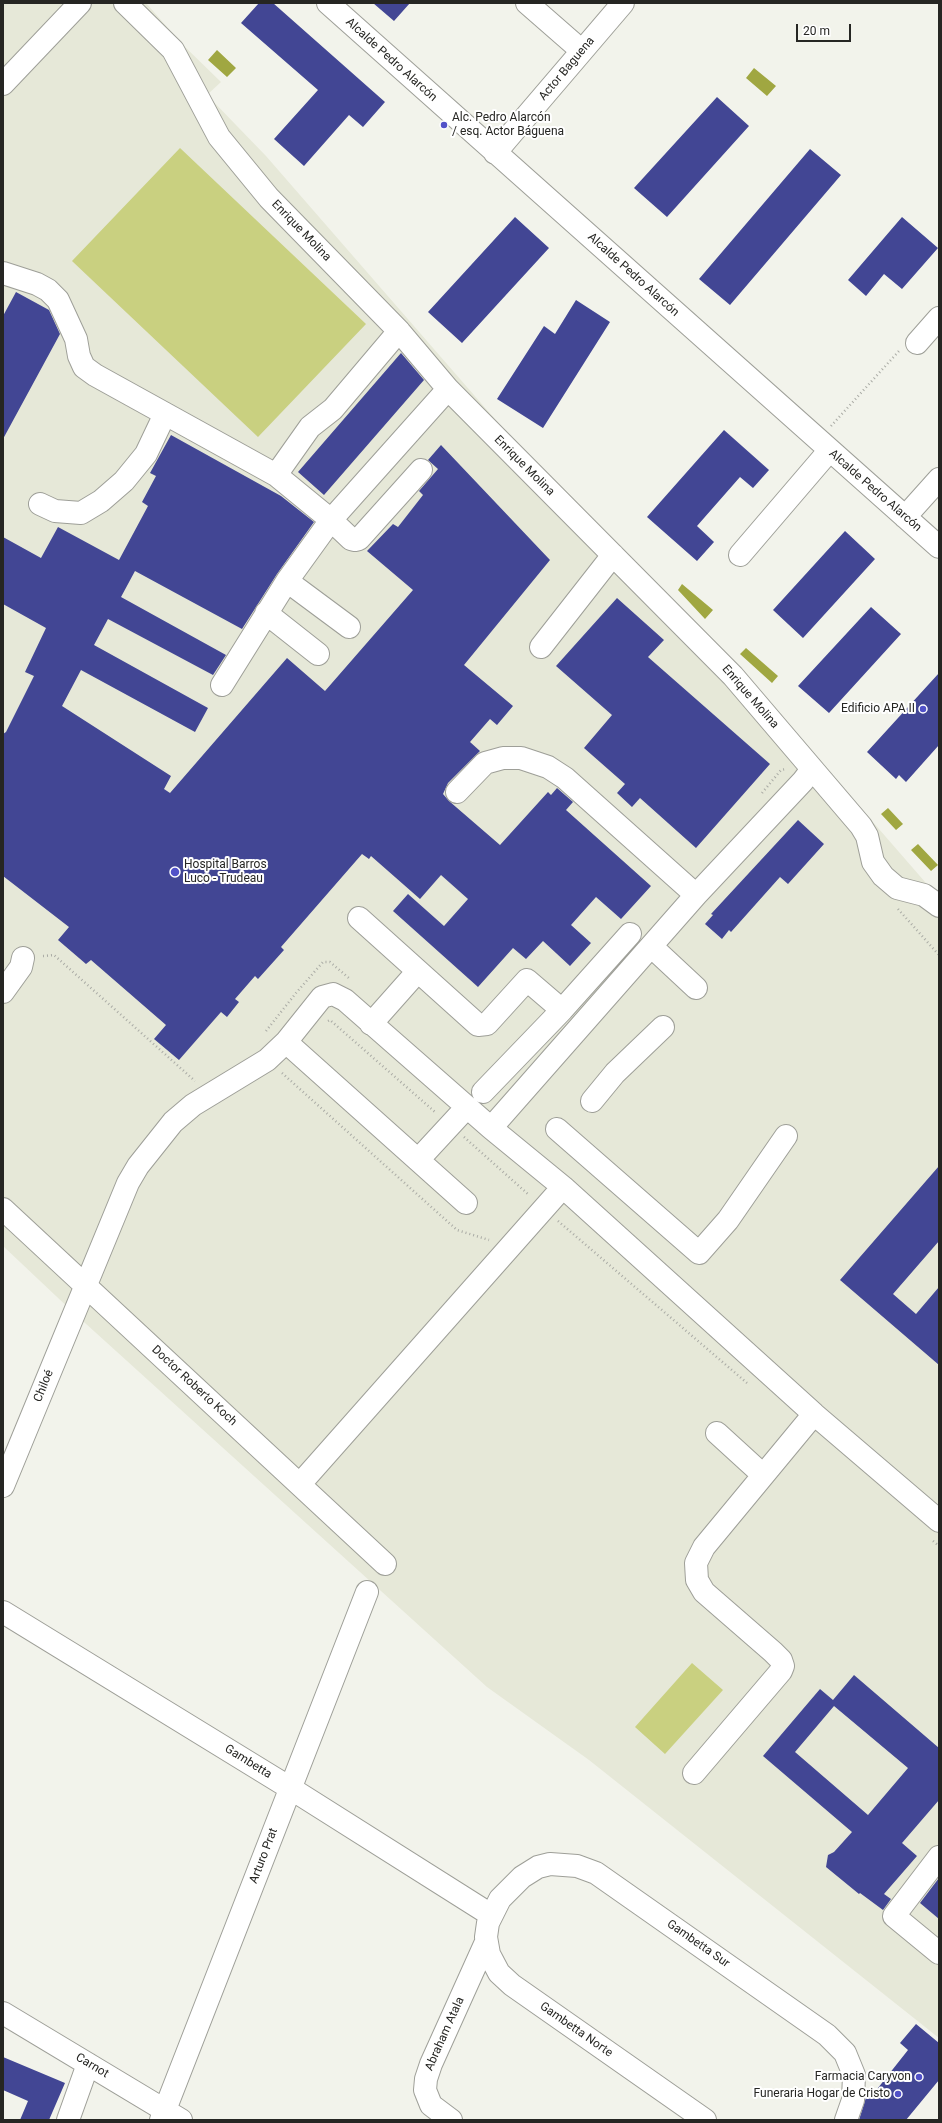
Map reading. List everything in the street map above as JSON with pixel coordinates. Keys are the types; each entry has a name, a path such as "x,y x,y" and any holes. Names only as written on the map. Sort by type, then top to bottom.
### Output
{"street":[{"path":"3,84 80,3"},
{"name":"Enrique Molina","path":"125,3 173,50 219,137 269,198 398,332 448,389 733,676 807,775 862,826 867,836 873,862 883,876 897,888 924,895 939,906"},
{"name":"Alcalde Pedro Alarcón","path":"328,3 939,547"},
{"path":"527,3 582,51"},
{"name":"Actor Baguena","path":"495,153 623,3"},
{"path":"3,273 37,284 48,290 58,300 76,339 79,356 84,367 95,375 276,475 331,520 351,539 359,539 421,470"},
{"path":"917,343 939,318"},
{"path":"276,475 310,427 333,408 398,332"},
{"path":"222,685 287,581 331,520 448,389"},
{"path":"40,504 55,511 81,513 101,501 124,481 146,454 165,414"},
{"path":"740,555 824,445"},
{"path":"905,517 939,479"},
{"path":"540,647 613,555"},
{"path":"287,581 349,627"},
{"path":"266,614 318,654"},
{"path":"457,792 485,762 503,758 522,758 548,767 565,778 696,895"},
{"path":"491,1128 652,947 696,895 807,775"},
{"path":"359,918 478,1025 487,1024 527,980 562,1010"},
{"path":"483,1092 562,1010 630,934"},
{"path":"652,947 696,988"},
{"path":"3,992 20,967 23,958"},
{"path":"418,971 371,1024 563,1188 814,1414 933,1528"},
{"name":"Chiloé","path":"3,1486 128,1183 138,1166 173,1122 193,1105 247,1074 267,1060 286,1042 322,997 333,994 345,1000 371,1024"},
{"path":"592,1101 615,1074 663,1027"},
{"path":"286,1042 466,1203"},
{"path":"418,1160 468,1107"},
{"path":"557,1129 699,1253 728,1220 786,1136"},
{"path":"300,1484 563,1188"},
{"name":"Doctor Roberto Koch","path":"3,1209 385,1564"},
{"path":"694,1773 781,1671 783,1666 781,1660 773,1652 704,1592 698,1580 696,1562 704,1547 814,1414"},
{"path":"717,1433 763,1475"},
{"name":"Arturo Prat","path":"169,2117 290,1788 367,1592"},
{"name":"Gambetta","path":"3,1612 290,1788 491,1915"},
{"path":"939,1857 894,1916 939,1953"},
{"name":"Gambetta Sur","path":"491,1915 496,1904 512,1886 538,1868 550,1864 571,1865 584,1868 602,1876 820,2031 841,2048 852,2068 855,2084 846,2120"},
{"name":"Gambetta Norte","path":"491,1915 486,1931 486,1942 489,1954 495,1966 512,1985 705,2120"},
{"name":"Abraham Atala","path":"452,2120 431,2105 425,2090 426,2079 431,2064 486,1942"},
{"name":"Carnot","path":"3,2013 88,2064 169,2117"},
{"path":"68,2120 88,2064"}],"path":[{"path":"824,445 901,349 917,343"},
{"path":"761,794 782,770 788,769 807,775"},
{"path":"893,904 939,955"},
{"path":"23,958 54,955 211,1094"},
{"path":"330,1020 543,1209 753,1388"},
{"path":"267,1060 457,1230 511,1247"},
{"path":"933,1528 939,1546"}],"shaded area":[{"name":"Hospital Barros Luco - Trudeau","path":"3,3 146,3 182,44 221,82 207,95 266,156 527,456 725,652 939,898 939,2038 589,1760 487,1687 74,1313 3,1246"},
{"path":"217,50 236,68 227,77 208,60"},
{"path":"754,68 776,86 767,96 746,78"},
{"path":"180,148 366,324 258,437 72,261"},
{"path":"682,584 713,610 705,619 678,590"},
{"path":"746,648 778,676 772,683 740,654"},
{"path":"888,808 903,824 896,830 881,814"},
{"path":"918,844 938,865 931,871 911,850"},
{"path":"692,1663 723,1690 665,1754 635,1727"}],"building":[{"path":"259,3 273,3 385,102 363,127 349,115 304,166 274,139 318,90 241,23"},
{"path":"373,3 410,3 394,21"},
{"path":"717,97 749,126 667,217 634,188"},
{"path":"810,149 841,175 730,305 699,279"},
{"path":"515,217 549,248 462,343 428,312"},
{"path":"902,217 938,248 902,289 884,274 866,296 848,280"},
{"path":"16,292 49,310 60,334 3,439 3,316"},
{"path":"576,300 610,322 543,428 497,399 544,326 555,334"},
{"path":"401,353 424,380 324,495 298,472"},
{"path":"724,430 769,470 753,488 740,477 697,526 714,542 697,561 647,517"},
{"path":"171,435 281,496 314,522 277,574 242,629 135,571 121,597 226,655 213,675 108,619 94,645 208,708 195,732 81,670 62,706 171,776 164,789 170,793 287,658 325,691 413,590 367,551 393,524 398,527 423,495 419,491 438,469 428,460 441,445 550,560 464,665 513,706 497,725 490,719 470,742 480,751 448,783 443,794 449,801 500,845 548,792 551,795 557,788 573,802 566,810 651,886 621,919 596,897 571,925 591,943 570,966 543,941 526,959 513,948 478,987 393,911 408,894 444,926 468,899 441,875 420,899 371,856 369,859 362,854 281,947 284,950 258,979 255,976 235,999 239,1002 227,1017 221,1012 179,1060 154,1039 166,1025 91,960 86,964 58,940 69,927 3,876 3,734 6,732 34,676 25,672 46,628 3,604 3,537 41,558 58,527 119,560 148,506 142,502 156,476 150,473"},
{"path":"845,531 875,559 803,638 773,610"},
{"path":"617,598 664,640 648,657 770,764 696,848 640,798 632,807 617,793 625,784 584,748 612,715 556,666"},
{"path":"871,607 901,634 829,713 798,686"},
{"name":"Edificio APA II","path":"939,673 939,745 906,782 899,775 896,779 867,752"},
{"path":"798,820 824,844 788,884 780,877 731,932 729,930 722,939 705,924 713,915 711,914"},
{"path":"939,1166 939,1241 893,1294 916,1314 939,1287 939,1365 840,1280"},
{"path":"854,1675 939,1748 939,1800 902,1843 917,1856 884,1894 891,1899 883,1910 860,1893 859,1894 826,1867 828,1855 834,1852 852,1832 763,1756 820,1689 833,1700","holes":["834,1706 908,1768 868,1815 795,1752"]},
{"path":"939,1878 939,1919 920,1903"},
{"path":"916,2024 939,2043 939,2080 906,2120 859,2120 869,2088 874,2093 908,2050 900,2043"},
{"path":"3,2057 65,2083 49,2120 20,2120 28,2101 3,2090"}],"place":[{"name":"Alc. Pedro Alarcón / esq. Actor Báguena","path":"444,125"},
{"name":"Edificio APA II","path":"923,709"},
{"name":"Hospital Barros Luco - Trudeau","path":"175,872"},
{"name":"Farmacia Caryvon","path":"919,2077"},
{"name":"Funeraria Hogar de Cristo","path":"898,2094"}]}
